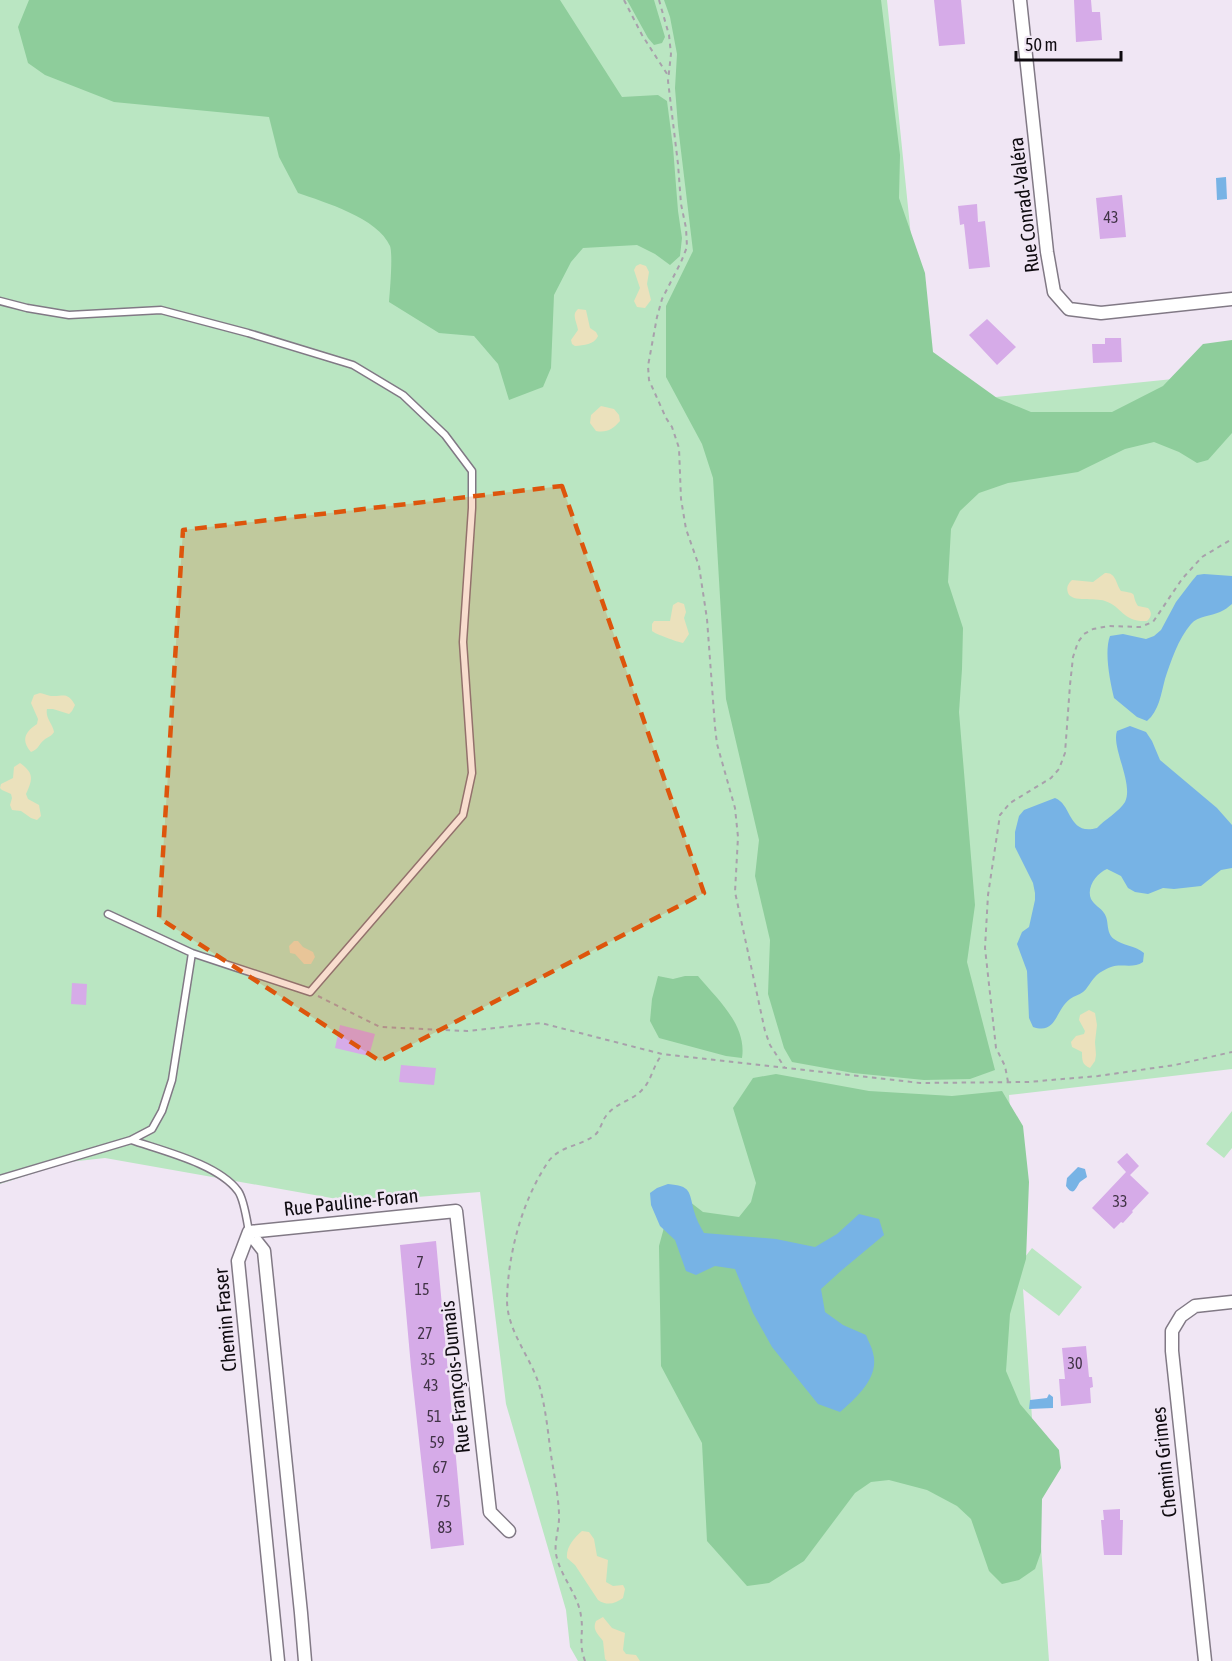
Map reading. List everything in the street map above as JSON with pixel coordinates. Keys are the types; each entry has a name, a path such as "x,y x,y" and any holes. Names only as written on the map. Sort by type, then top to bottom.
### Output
{"street":[{"name":"Rue Conrad-Valéra","path":"1020,0 1047,252 1054,292 1069,309 1101,313 1232,299"},
{"name":"Rue Pauline-Foran","path":"249,1232 456,1211"},
{"name":"Rue François-Dumais","path":"456,1211 490,1512 509,1531"},
{"name":"Chemin Fraser","path":"249,1232 238,1261 278,1661"},
{"path":"249,1232 264,1251 305,1661"},
{"name":"Chemin Grimes","path":"1205,1661 1172,1351 1172,1331 1182,1316 1195,1306 1232,1302"}],"lane":[{"path":"0,301 69,315 162,310 353,365 402,395 445,435 472,471 472,508 463,642 472,773 463,815 310,992 192,952 108,914"},
{"path":"0,1179 131,1140 152,1129 162,1111 172,1080 192,952"},
{"path":"131,1140 179,1156 221,1175 240,1193 249,1232"}],"path":[{"path":"624,0 642,35 669,76"},
{"path":"659,0 672,54 669,76 687,247 662,299 648,366 648,380 672,427 679,448 684,519 699,566 708,619 717,744 738,824 735,892 765,1031 770,1045 785,1068"},
{"path":"1008,1082 1005,1066 996,1048 985,948 988,895 1000,815 1010,803 1051,778 1059,769 1065,753 1073,657 1078,642 1084,634 1093,629 1109,626 1140,627 1153,622 1182,579 1202,557 1232,539"},
{"path":"310,992 380,1027 467,1031 541,1023 662,1054 920,1083 1008,1082 1098,1076 1175,1065 1232,1052"},
{"path":"585,1661 581,1650 581,1616 574,1593 558,1561 556,1550 559,1510 543,1402 536,1375 511,1324 508,1312 508,1281 524,1212 549,1161 565,1148 596,1135 606,1116 614,1108 644,1089 662,1054"}],"highlighted area":[{"path":"562,486 704,893 380,1061 159,918 183,530"}],"green space":[{"path":"0,0 887,0 928,404 1232,373 1232,1069 1009,1095 1021,1262 1032,1248 1082,1287 1059,1316 1023,1289 1049,1661 578,1661 570,1647 566,1610 506,1404 480,1192 354,1202 105,1158 69,1162 0,1184"},
{"path":"29,0 560,0 622,97 658,95 667,101 682,238 680,256 670,265 637,245 583,248 571,262 554,295 551,368 543,387 509,400 498,364 474,336 439,333 389,302 391,250 384,236 349,212 298,193 279,157 269,117 114,102 45,75 28,63 18,27"},
{"path":"627,0 654,0 665,37 662,43 654,45 648,38"},
{"path":"664,0 881,0 900,155 899,198 925,273 933,352 997,398 1031,412 1112,412 1163,386 1203,344 1232,340 1232,433 1208,460 1197,463 1179,452 1154,442 1125,449 1078,472 1008,483 979,493 960,511 951,529 948,582 963,628 959,712 975,905 967,962 995,1070 970,1079 924,1080 853,1073 792,1062 784,1048 768,994 770,940 755,876 759,840 726,699 713,478 702,444 666,377 666,306 693,251 678,126 675,88 677,54 670,17"},
{"path":"658,976 673,979 698,976 736,1024 742,1046 742,1058 726,1056 659,1038 650,1021 652,999"},
{"path":"776,1074 869,1091 952,1096 1002,1091 1023,1126 1029,1182 1026,1259 1010,1314 1006,1371 1020,1404 1059,1450 1061,1468 1042,1499 1041,1552 1035,1569 1019,1580 1002,1584 989,1571 971,1519 957,1506 927,1490 889,1480 871,1482 855,1493 804,1561 769,1583 747,1586 707,1541 702,1443 661,1366 659,1246 669,1209 681,1195 703,1212 739,1217 751,1202 756,1183 733,1108 753,1078"},
{"path":"1232,1111 1232,1148 1224,1158 1206,1144"}],"sand":[{"path":"640,264 646,266 649,272 647,284 651,300 645,308 637,307 634,301 640,288 634,270"},
{"path":"578,309 586,310 590,328 598,336 591,343 575,346 571,340 578,330 575,316"},
{"path":"601,406 614,409 619,415 620,421 607,431 596,431 590,423 591,415"},
{"path":"1105,573 1114,576 1121,591 1134,595 1138,606 1148,608 1151,614 1147,621 1127,617 1105,601 1074,598 1068,593 1067,589 1072,580 1093,582"},
{"path":"678,602 684,604 686,612 684,618 689,634 683,643 652,631 654,621 670,621 673,605"},
{"path":"40,693 67,696 75,705 69,714 47,709 54,732 31,752 25,740 27,733 37,724 38,719 31,703 34,695"},
{"path":"20,763 30,773 31,780 26,794 28,799 39,805 41,816 37,820 21,811 12,810 11,794 0,788 1,784 13,778 14,767"},
{"path":"294,941 298,941 303,947 313,952 315,957 311,964 304,964 295,954 290,953 289,946"},
{"path":"1089,1010 1095,1013 1097,1025 1096,1055 1090,1068 1083,1062 1082,1052 1072,1047 1071,1042 1076,1036 1084,1034 1085,1031 1079,1020 1080,1015"},
{"path":"582,1531 589,1532 594,1539 597,1556 608,1560 606,1582 613,1586 623,1585 625,1589 623,1598 617,1602 608,1604 598,1600 575,1565 567,1558 569,1546"},
{"path":"603,1617 612,1628 625,1633 623,1650 626,1654 636,1655 640,1661 607,1661 605,1659 603,1641 595,1627 596,1621"}],"water":[{"path":"1226,177 1227,199 1217,200 1216,178"},
{"path":"1197,575 1232,576 1232,604 1222,611 1191,624 1175,650 1154,712 1147,721 1137,717 1114,698 1109,675 1108,643 1110,636 1123,634 1146,639 1154,636 1161,630 1176,602 1192,581"},
{"path":"1130,726 1146,732 1160,760 1217,808 1232,825 1232,868 1221,870 1201,886 1163,888 1148,894 1135,892 1128,888 1121,876 1107,869 1100,874 1091,885 1091,899 1106,916 1111,936 1144,953 1143,962 1135,965 1115,966 1102,971 1083,992 1065,1004 1051,1025 1041,1029 1033,1027 1029,1018 1027,971 1017,944 1022,932 1029,927 1035,893 1033,883 1015,847 1015,832 1019,816 1024,810 1055,798 1065,806 1075,824 1081,828 1097,828 1125,802 1127,786 1116,738 1117,731"},
{"path":"1078,1167 1085,1169 1087,1177 1071,1191 1066,1186 1067,1178"},
{"path":"668,1184 681,1186 688,1191 704,1233 776,1239 815,1247 837,1234 859,1214 879,1219 884,1235 821,1289 825,1312 843,1325 866,1335 873,1353 874,1362 870,1379 859,1394 840,1412 818,1404 772,1347 753,1313 735,1269 715,1266 696,1275 686,1271 675,1240 660,1226 651,1205 650,1193"},
{"path":"1049,1394 1053,1397 1053,1408 1029,1409 1030,1400 1047,1398"}],"building":[{"path":"934,0 961,0 965,44 939,46"},
{"path":"1074,0 1091,0 1092,12 1100,12 1102,40 1076,42"},
{"path":"1122,195 1126,237 1100,239 1096,198"},
{"path":"977,204 978,222 985,221 990,267 969,269 964,224 960,225 958,206"},
{"path":"987,319 1016,347 997,365 969,335"},
{"path":"1105,338 1121,338 1122,362 1093,363 1092,344 1105,344"},
{"path":"72,983 87,984 86,1005 71,1004"},
{"path":"340,1025 375,1034 369,1056 335,1048"},
{"path":"401,1065 436,1068 434,1085 399,1082"},
{"path":"1127,1153 1139,1166 1130,1175 1149,1193 1123,1223 1121,1222 1114,1229 1092,1208 1126,1172 1117,1162"},
{"path":"436,1241 464,1545 431,1549 400,1245"},
{"path":"1086,1346 1089,1377 1092,1377 1093,1387 1090,1388 1091,1403 1061,1406 1059,1379 1065,1379 1062,1348"},
{"path":"1120,1509 1120,1520 1123,1520 1122,1555 1104,1555 1101,1520 1104,1520 1103,1510"}]}
